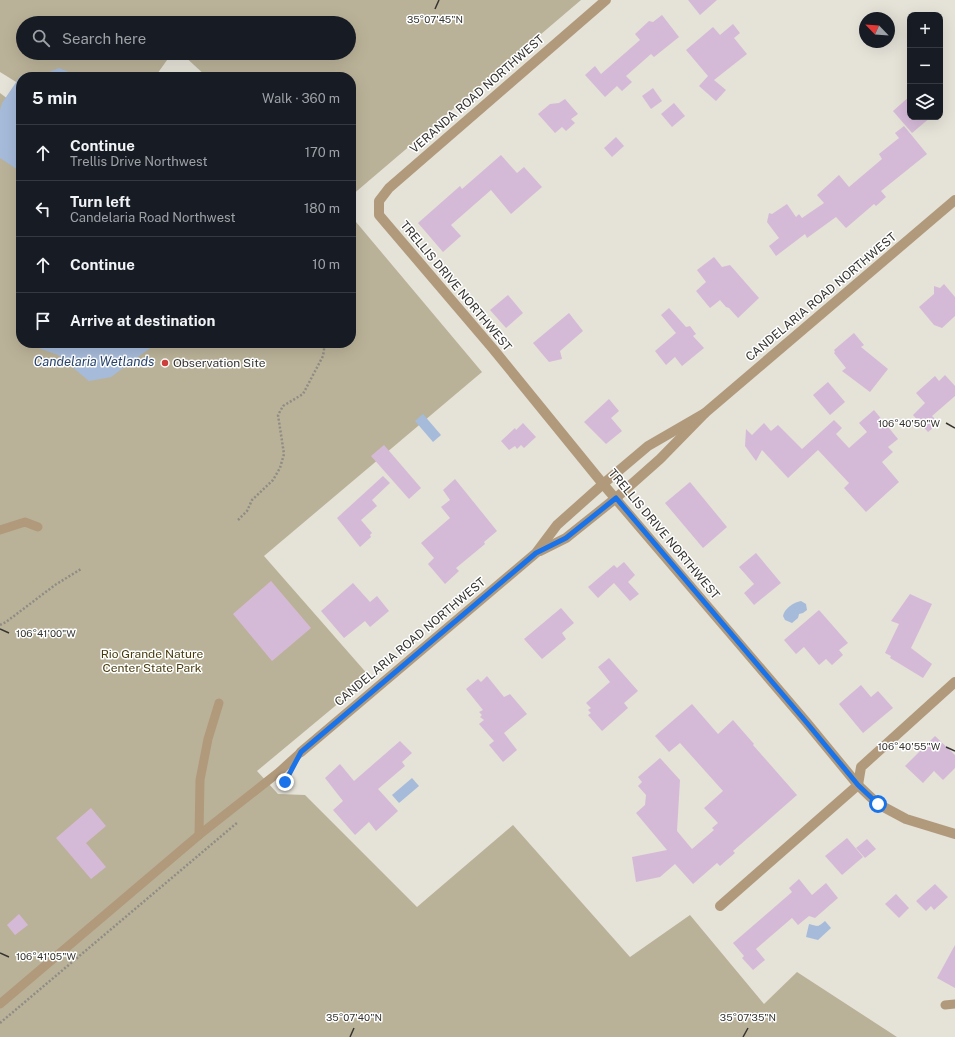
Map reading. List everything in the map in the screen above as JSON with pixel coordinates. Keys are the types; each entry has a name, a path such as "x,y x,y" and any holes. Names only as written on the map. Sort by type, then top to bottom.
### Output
{"street":[{"name":"VERANDA ROAD NORTHWEST","path":"379,215 379,201 389,188 606,0"},
{"name":"CANDELARIA ROAD NORTHWEST","path":"536,553 566,538 616,498 660,460 705,413 955,200"},
{"name":"TRELLIS DRIVE NORTHWEST","path":"379,215 494,350 603,484 858,785 878,804 906,819 955,834"},
{"name":"CANDELARIA ROAD NORTHWEST","path":"301,752 536,553 557,525 648,446 705,413"},
{"path":"720,906 858,785 861,767 955,682"}],"lane":[{"path":"0,530 26,522 38,527"},
{"path":"199,835 200,780 208,739 219,704"},
{"path":"0,1004 199,835 279,772 301,752"},
{"path":"945,1005 955,1004"}],"path":[{"path":"238,520 247,511 252,500 273,480 280,468 284,454 278,415 283,406 303,394 319,365 324,348"},
{"path":"0,625 55,585 81,569"},
{"path":"0,1023 243,818"}],"green space":[{"path":"0,0 581,0 356,192 356,72 202,72 189,60 356,60 356,16 16,16 16,60 167,60 159,72 16,72 16,82 0,72"},
{"name":"Rio Grande Nature Center State Park","path":"0,93 16,105 16,348 356,348 356,222 482,372 264,556 370,677 257,771 278,794 305,795 417,907 513,825 630,957 690,915 764,1004 797,972 897,1037 0,1037"}],"water":[{"path":"59,68 69,72 49,72"},
{"path":"16,82 16,169 0,158 0,110 2,103"},
{"name":"Candelaria Wetlands","path":"39,348 150,348 111,377 89,381 58,355"},
{"path":"423,414 441,435 433,442 415,421"},
{"path":"801,601 806,604 807,610 799,614 798,618 792,623 785,620 783,616 787,608 792,604"},
{"path":"412,778 419,786 399,803 392,795"},
{"path":"825,921 831,928 818,940 806,937 809,924 817,926"}],"building":[{"path":"688,0 717,0 700,15"},
{"path":"662,15 679,37 654,57 651,54 626,76 632,82 622,91 617,86 605,97 585,75 595,66 601,74 640,40 635,34 649,21 653,22"},
{"path":"733,24 740,33 734,38 747,54 714,80 726,90 716,101 699,86 708,76 686,50 713,27 720,35"},
{"path":"653,88 662,101 651,109 642,96"},
{"path":"565,99 578,114 571,119 575,123 566,131 562,127 555,133 538,114 550,104 559,103"},
{"path":"907,99 907,120 927,120 912,133 893,111"},
{"path":"674,103 685,116 672,127 661,114"},
{"path":"904,126 927,154 881,191 886,197 876,206 874,204 846,228 836,217 807,238 805,234 776,256 769,246 779,238 767,222 769,213 772,214 787,204 796,217 799,214 802,218 824,203 817,195 839,175 849,187 882,159 879,154 899,138 895,133"},
{"path":"616,137 624,146 612,157 604,148"},
{"path":"501,155 517,173 524,167 542,187 511,214 491,190 451,225 461,236 443,252 418,223 460,186 462,189"},
{"path":"714,257 722,267 730,265 759,298 738,318 720,300 710,308 696,291 706,282 697,270"},
{"path":"944,284 955,297 955,316 942,328 934,325 919,307 934,294 934,286 940,288"},
{"path":"508,295 523,313 506,328 490,310"},
{"path":"669,308 686,327 690,326 696,334 693,336 704,348 682,366 675,357 666,365 655,351 676,333 661,315"},
{"path":"569,313 583,331 560,351 562,359 549,362 533,343"},
{"path":"854,333 864,345 861,347 888,369 870,392 842,371 846,368 834,353 834,350"},
{"path":"945,375 955,386 955,396 932,416 939,423 928,432 913,415 925,403 916,393 935,376 939,381"},
{"path":"828,382 845,402 830,415 813,395"},
{"path":"609,399 619,411 611,418 622,431 606,444 584,422"},
{"path":"874,410 898,439 888,447 893,452 882,462 899,482 866,512 844,488 849,483 818,450 788,478 762,450 756,461 745,446 746,429 752,435 764,423 771,431 778,425 802,449 834,420 842,428 836,434 849,448 867,432 859,423"},
{"path":"523,423 536,437 524,448 521,445 517,449 515,446 509,450 501,441"},
{"path":"384,445 421,488 409,499 371,456"},
{"path":"383,476 390,483 372,500 377,506 361,520 372,533 370,535 371,537 360,547 337,518"},
{"path":"455,479 497,531 484,542 485,544 456,568 459,571 445,584 428,564 434,558 421,543 450,518 441,507 450,500 443,490"},
{"path":"690,482 727,527 703,548 665,503"},
{"path":"756,553 781,583 754,605 744,593 754,584 739,567"},
{"path":"624,562 635,575 628,582 639,594 630,601 614,583 598,598 588,587 614,565 617,568"},
{"path":"271,581 311,628 272,661 233,614"},
{"path":"353,583 370,602 377,596 389,611 370,627 365,621 344,638 321,611"},
{"path":"910,594 932,604 911,648 932,664 923,678 890,658 891,656 885,653 899,624 891,621"},
{"path":"561,608 574,623 562,633 566,639 542,659 524,639"},
{"path":"819,610 848,643 839,650 843,655 832,665 826,659 819,665 804,647 796,654 784,640"},
{"path":"609,658 638,691 624,703 628,708 602,731 588,715 591,713 588,710 591,708 586,703 610,682 598,667"},
{"path":"487,676 504,697 510,694 527,714 504,733 517,750 503,762 489,745 494,741 479,724 484,720 480,717 482,715 479,712 483,710 466,689 478,679 481,682"},
{"path":"861,685 871,697 878,691 893,708 863,733 839,704"},
{"path":"692,704 718,734 733,720 797,795 733,851 735,853 720,866 717,863 693,884 675,864 660,877 636,882 632,857 667,850 636,813 645,805 646,795 638,786 642,782 638,777 660,758 680,780 677,831 692,849 714,830 712,828 718,823 704,808 723,791 680,743 669,752 655,736"},
{"path":"935,736 955,755 955,768 943,780 934,771 923,783 905,766"},
{"path":"400,741 412,753 402,762 405,766 378,789 398,811 376,831 369,822 355,835 333,810 343,801 325,778 340,764 354,781"},
{"path":"91,808 106,826 86,843 106,867 91,879 56,838"},
{"path":"847,838 863,857 842,875 825,856"},
{"path":"867,839 876,849 865,858 856,848"},
{"path":"799,879 812,895 826,883 838,898 815,918 809,916 798,925 792,918 756,949 765,960 753,970 742,958 744,956 733,943 792,892 789,888"},
{"path":"935,884 948,897 934,910 931,906 926,911 916,901"},
{"path":"896,894 909,908 899,918 885,904"},
{"path":"19,914 28,925 15,935 7,925"},
{"path":"955,945 955,988 937,978"}],"place":[{"name":"Observation Site","path":"165,363"}],"route":[{"path":"285,782 301,752 536,553 566,538 616,498 858,785 878,804"}]}
